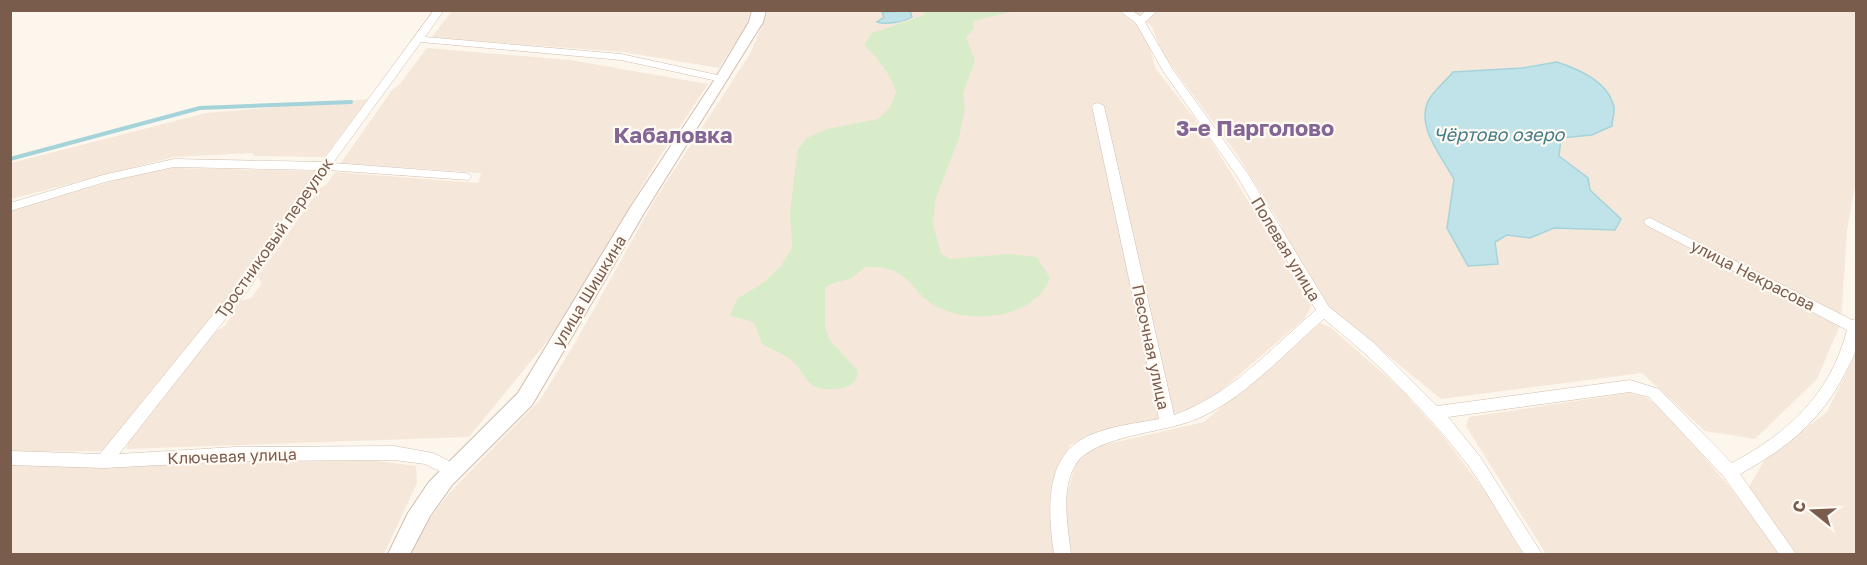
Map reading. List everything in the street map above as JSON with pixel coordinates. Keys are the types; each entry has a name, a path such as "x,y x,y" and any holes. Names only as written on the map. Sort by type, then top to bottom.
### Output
{"street":[{"name":"Тростниковый переулок","path":"104,461 243,286 325,166 439,10"},
{"name":"улица Шишкина","path":"399,555 412,524 452,470 503,425 525,399 636,212 722,79 756,22 759,10"},
{"path":"1124,10 1140,21 1153,10"},
{"name":"Полевая улица","path":"1140,21 1168,71 1242,174 1324,311 1368,346 1434,413 1475,463 1533,555"},
{"path":"418,39 621,57 722,79"},
{"name":"Песочная улица","path":"1062,555 1058,507 1069,464 1079,449 1097,440 1168,423 1098,106"},
{"path":"10,207 103,179 174,162 325,166 465,177"},
{"name":"улица Некрасова","path":"1650,222 1856,326 1845,358 1820,405 1776,446 1730,472"},
{"path":"1168,423 1198,415 1225,398 1263,368 1324,311"},
{"path":"1434,413 1630,386 1654,393 1730,472 1788,555"},
{"name":"Ключевая улица","path":"10,458 104,461 235,454 394,453 427,458 452,470"}],"shaded area":[{"path":"452,11 750,11 747,24 719,68 623,52 431,38"},
{"path":"768,11 1118,11 1137,24 1150,49 1156,69 1208,136 1312,304 1305,318 1210,400 1177,415 1098,432 1070,445 1056,480 1052,521 1054,554 410,554 416,538 449,493 540,400 575,343 654,201 750,54"},
{"path":"1133,11 1856,11 1856,180 1847,230 1841,323 1817,379 1755,439 1705,431 1642,373 1441,399 1331,309 1308,280 1282,235 1281,225 1236,153 1162,53 1152,27"},
{"path":"427,48 570,60 708,84 657,161 553,334 469,437 126,449 129,440 210,335 225,326 240,301 251,298 262,283 258,277 320,188 326,185 335,172 478,183 481,173 341,163 392,90 400,84"},
{"path":"370,99 326,157 254,156 252,153 174,157 11,199 10,163 206,113"},
{"path":"173,168 315,171 229,298 102,451 11,452 11,210 134,175"},
{"path":"1320,323 1330,327 1402,390 1442,435 1487,494 1523,554 1069,554 1066,498 1075,465 1094,447 1204,422"},
{"path":"1856,353 1856,554 1796,554 1749,487 1765,459 1827,412"},
{"path":"1629,393 1645,397 1660,406 1728,485 1781,554 1546,554 1466,426 1469,417"},
{"path":"251,457 361,459 416,466 417,483 384,554 11,554 11,464 239,462"}],"green space":[{"path":"923,11 1014,11 973,21 974,29 966,37 975,61 963,93 965,107 959,138 935,200 933,225 941,253 950,259 1007,254 1037,257 1050,278 1043,291 1019,309 988,316 956,314 942,309 922,296 902,275 881,268 865,267 850,279 830,284 825,288 825,326 829,339 857,370 857,378 853,383 842,388 822,389 812,385 791,360 762,344 754,322 730,316 737,299 763,283 781,266 792,248 790,212 798,149 807,138 827,129 878,119 890,108 896,92 883,67 864,45 872,33 925,15"}],"water":[{"path":"910,11 912,17 905,20 890,23 877,22 884,17 882,12"},
{"name":"Чёртово озеро","path":"1557,62 1591,77 1606,90 1611,98 1614,109 1612,126 1592,135 1561,138 1559,156 1588,178 1590,190 1621,219 1615,230 1554,228 1530,238 1507,235 1495,242 1498,264 1468,266 1447,228 1454,179 1437,152 1428,131 1425,111 1428,101 1453,72 1522,68"}],"waterway":[{"path":"10,159 200,108 351,102"}],"district":[{"name":"3-е Парголово","path":"1255,127"},
{"name":"Кабаловка","path":"673,134"}]}
